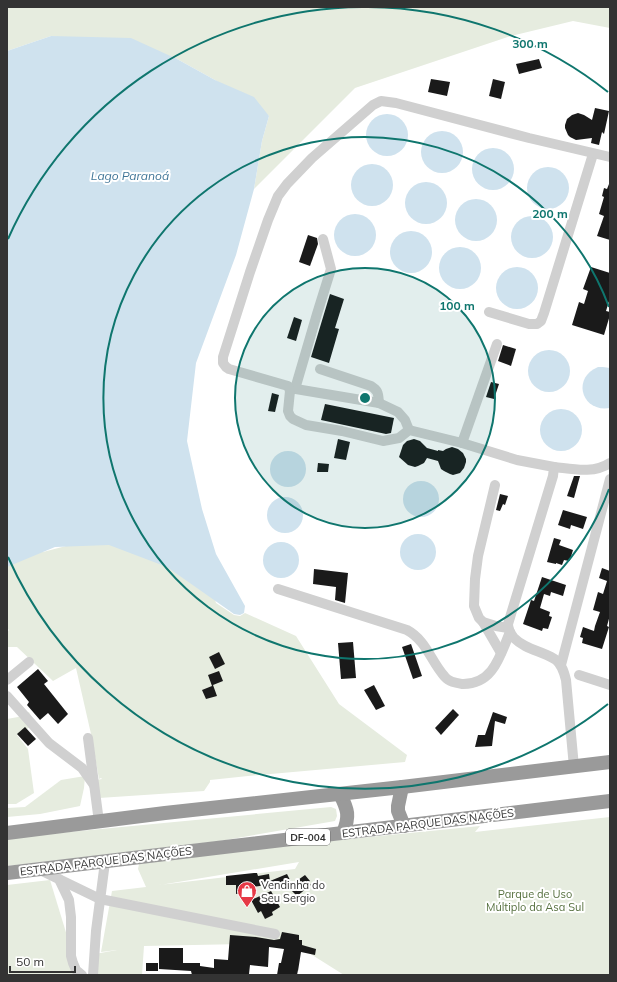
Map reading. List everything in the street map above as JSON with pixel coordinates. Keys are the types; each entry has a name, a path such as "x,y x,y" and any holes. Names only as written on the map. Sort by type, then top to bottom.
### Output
{"highway":[{"path":"7,833 165,813 610,762"},
{"path":"402,787 398,811 404,826"},
{"path":"340,794 348,814 347,823 343,833"},
{"name":"ESTRADA PARQUE DAS NAÇÕES","path":"7,873 610,802"}],"lane":[{"path":"409,430 405,420 398,412 379,403 293,388 286,384 229,369 223,363 223,357 250,272 278,196 287,184 312,158 373,104 381,101 396,103 529,138 610,157"},
{"path":"489,312 529,324 537,324 540,320 544,313 593,154"},
{"path":"323,240 331,269 293,388 290,391 288,411 290,416 306,425 342,431 383,441 399,438 409,430"},
{"path":"462,443 497,344"},
{"path":"320,369 371,386 378,393 379,403"},
{"path":"409,430 462,443 517,460 554,467 594,470 610,463"},
{"path":"278,589 407,630 425,646 446,679 456,683 468,684 479,681 496,666 501,653 509,630 508,624 553,476 554,467"},
{"path":"560,665 610,479"},
{"path":"495,485 478,556 474,606 479,618 483,622 501,653"},
{"path":"483,622 509,630 521,644 553,658 560,665 566,680 574,767"},
{"path":"7,680 30,662"},
{"path":"579,675 610,685"},
{"path":"7,696 49,743 82,768 94,785"},
{"path":"88,738 99,822"},
{"path":"93,975 96,931 105,862"},
{"path":"38,869 100,899 275,934"},
{"path":"59,879 69,900 72,917 71,956 76,970 82,975"}],"green space":[{"path":"7,7 610,7 610,28 573,21 511,36 355,88 254,189 262,141 269,116 215,80 177,59 51,36 7,51"},
{"path":"169,408 216,603 234,615 240,616 245,613 296,636 339,704 407,755 405,762 210,780 204,791 99,798 96,780 102,779 99,779 91,734 76,668 53,681 17,647 7,647 7,632 9,630 7,628 7,547 43,552 66,546"},
{"path":"29,712 35,724 17,735 28,749 34,793 16,804 7,804 7,719 18,717"},
{"path":"85,776 80,806 40,814 7,817 7,808 25,807 61,780"},
{"path":"331,807 336,809 337,816 335,821 220,841 7,866 7,839"},
{"name":"Parque de Uso Múltiplo da Asa Sul","path":"610,817 610,975 344,975 291,943 144,946 142,975 93,975 95,954 117,950 101,952 112,891 146,887 138,869 139,864 240,850 480,826 475,832","holes":["299,862 295,869 162,885"]},
{"path":"50,880 79,975 7,975 7,885"}],"water":[{"name":"Lago Paranoá","path":"51,36 131,38 177,59 215,80 254,97 269,116 262,141 254,189 236,255 196,363 187,441 202,509 216,554 245,606 244,613 240,615 234,614 167,567 109,545 55,547 7,567 7,51"},
{"path":"383,114 391,114 402,120 408,131 408,139 402,150 391,156 383,156 372,150 366,139 366,131 372,120"},
{"path":"438,131 446,131 457,137 463,148 463,156 457,167 446,173 438,173 427,167 421,156 421,148 427,137"},
{"path":"489,148 497,148 508,154 514,165 514,173 508,184 497,190 489,190 478,184 472,173 472,165 478,154"},
{"path":"368,164 376,164 387,170 393,181 393,189 387,200 376,206 368,206 357,200 351,189 351,181 357,170"},
{"path":"544,167 552,167 563,173 569,184 569,192 563,203 552,209 544,209 533,203 527,192 527,184 533,173"},
{"path":"422,182 430,182 441,188 447,199 447,207 441,218 430,224 422,224 411,218 405,207 405,199 411,188"},
{"path":"472,199 480,199 491,205 497,216 497,224 491,235 480,241 472,241 461,235 455,224 455,216 461,205"},
{"path":"351,214 359,214 370,220 376,231 376,239 370,250 359,256 351,256 340,250 334,239 334,231 340,220"},
{"path":"528,216 536,216 547,222 553,233 553,241 547,252 536,258 528,258 517,252 511,241 511,233 517,222"},
{"path":"407,231 415,231 426,237 432,248 432,256 426,267 415,273 407,273 396,267 390,256 390,248 396,237"},
{"path":"456,247 464,247 475,253 481,264 481,272 475,283 464,289 456,289 445,283 439,272 439,264 445,253"},
{"path":"513,267 521,267 532,273 538,284 538,292 532,303 521,309 513,309 502,303 496,292 496,284 502,273"},
{"path":"545,350 553,350 564,356 570,367 570,375 564,386 553,392 545,392 534,386 528,375 528,367 534,356"},
{"path":"598,367 610,368 610,408 600,408 593,405 583,394 585,379 590,372"},
{"path":"557,409 565,409 576,415 582,426 582,434 576,445 565,451 557,451 546,445 540,434 540,426 546,415"},
{"path":"288,451 301,456 306,469 301,482 288,487 275,482 270,469 275,456"},
{"path":"421,481 434,486 439,499 434,512 421,517 408,512 403,499 408,486"},
{"path":"285,497 298,502 303,515 298,528 285,533 272,528 267,515 272,502"},
{"path":"418,534 431,539 436,552 431,565 418,570 405,565 400,552 405,539"},
{"path":"281,542 294,547 299,560 294,573 281,578 268,573 263,560 268,547"}],"building":[{"path":"539,59 542,68 519,74 516,64"},
{"path":"431,79 450,82 447,96 428,92"},
{"path":"493,79 505,82 501,99 489,96"},
{"path":"595,108 609,111 604,134 602,132 599,145 591,143 592,138 576,140 570,137 565,128 567,119 578,113 592,120"},
{"path":"609,184 610,240 597,236 604,216 599,214 604,197 602,196 604,188 607,189"},
{"path":"308,235 317,238 318,244 310,266 299,262"},
{"path":"591,267 610,273 610,298 606,311 610,312 610,315 604,335 572,325 579,302 584,304 588,291 583,289"},
{"path":"330,294 344,299 335,328 339,329 329,363 311,357"},
{"path":"294,317 302,320 296,341 287,338"},
{"path":"503,345 516,349 511,366 498,361"},
{"path":"491,382 499,384 494,399 486,397"},
{"path":"272,393 279,395 275,412 268,411"},
{"path":"325,404 394,418 391,433 386,434 321,420"},
{"path":"338,439 350,442 346,460 334,458"},
{"path":"414,439 420,441 427,448 438,451 443,451 452,447 458,449 463,453 466,459 464,468 460,473 453,475 441,469 438,461 427,458 424,463 418,466 415,467 408,465 399,457 403,445 407,441"},
{"path":"318,463 329,464 328,472 317,472"},
{"path":"574,476 580,476 574,498 567,496"},
{"path":"500,494 508,496 505,505 503,504 500,511 496,510"},
{"path":"563,510 587,517 583,529 571,525 570,529 558,525"},
{"path":"554,538 561,540 559,545 573,550 570,560 564,560 562,565 547,562"},
{"path":"602,568 610,571 610,615 607,626 609,627 602,649 582,643 583,638 580,637 583,627 594,631 600,612 593,610 598,592 603,594 607,581 599,578"},
{"path":"314,569 348,573 345,603 335,600 336,587 313,584"},
{"path":"542,577 566,585 563,596 551,592 550,596 544,594 540,608 550,612 549,616 552,617 548,629 543,628 542,631 523,624 531,600 534,601"},
{"path":"353,642 356,678 341,679 338,643"},
{"path":"411,644 422,676 413,679 402,647"},
{"path":"219,652 225,664 215,669 209,657"},
{"path":"38,669 48,681 44,684 68,714 58,724 48,713 40,720 27,705 29,702 17,687"},
{"path":"219,671 223,681 213,685 217,696 206,699 202,690 212,686 208,675"},
{"path":"374,685 385,706 376,710 364,690"},
{"path":"453,709 459,715 441,735 435,728"},
{"path":"493,712 507,717 505,724 495,721 492,746 475,747 478,735 485,735"},
{"path":"25,727 36,739 28,746 17,734"},
{"path":"257,873 258,876 269,874 270,881 287,874 291,882 243,888 243,893 236,894 236,885 226,885 226,876"},
{"path":"305,875 310,881 309,882 311,885 297,896 288,887"},
{"path":"271,891 280,907 272,912 273,915 265,919 261,911 258,913 251,900"},
{"path":"282,932 299,935 299,940 302,940 302,945 316,949 315,955 301,952 297,975 277,975 284,949 269,947 268,967 250,965 249,974 245,975 192,975 191,971 159,969 159,948 183,948 183,963 200,963 200,966 214,968 214,959 228,960 230,935 274,940 280,939"},
{"path":"146,963 158,963 158,971 146,971"}],"place":[{"name":"Vendinha do Seu Sergio","path":"247,908"}]}
